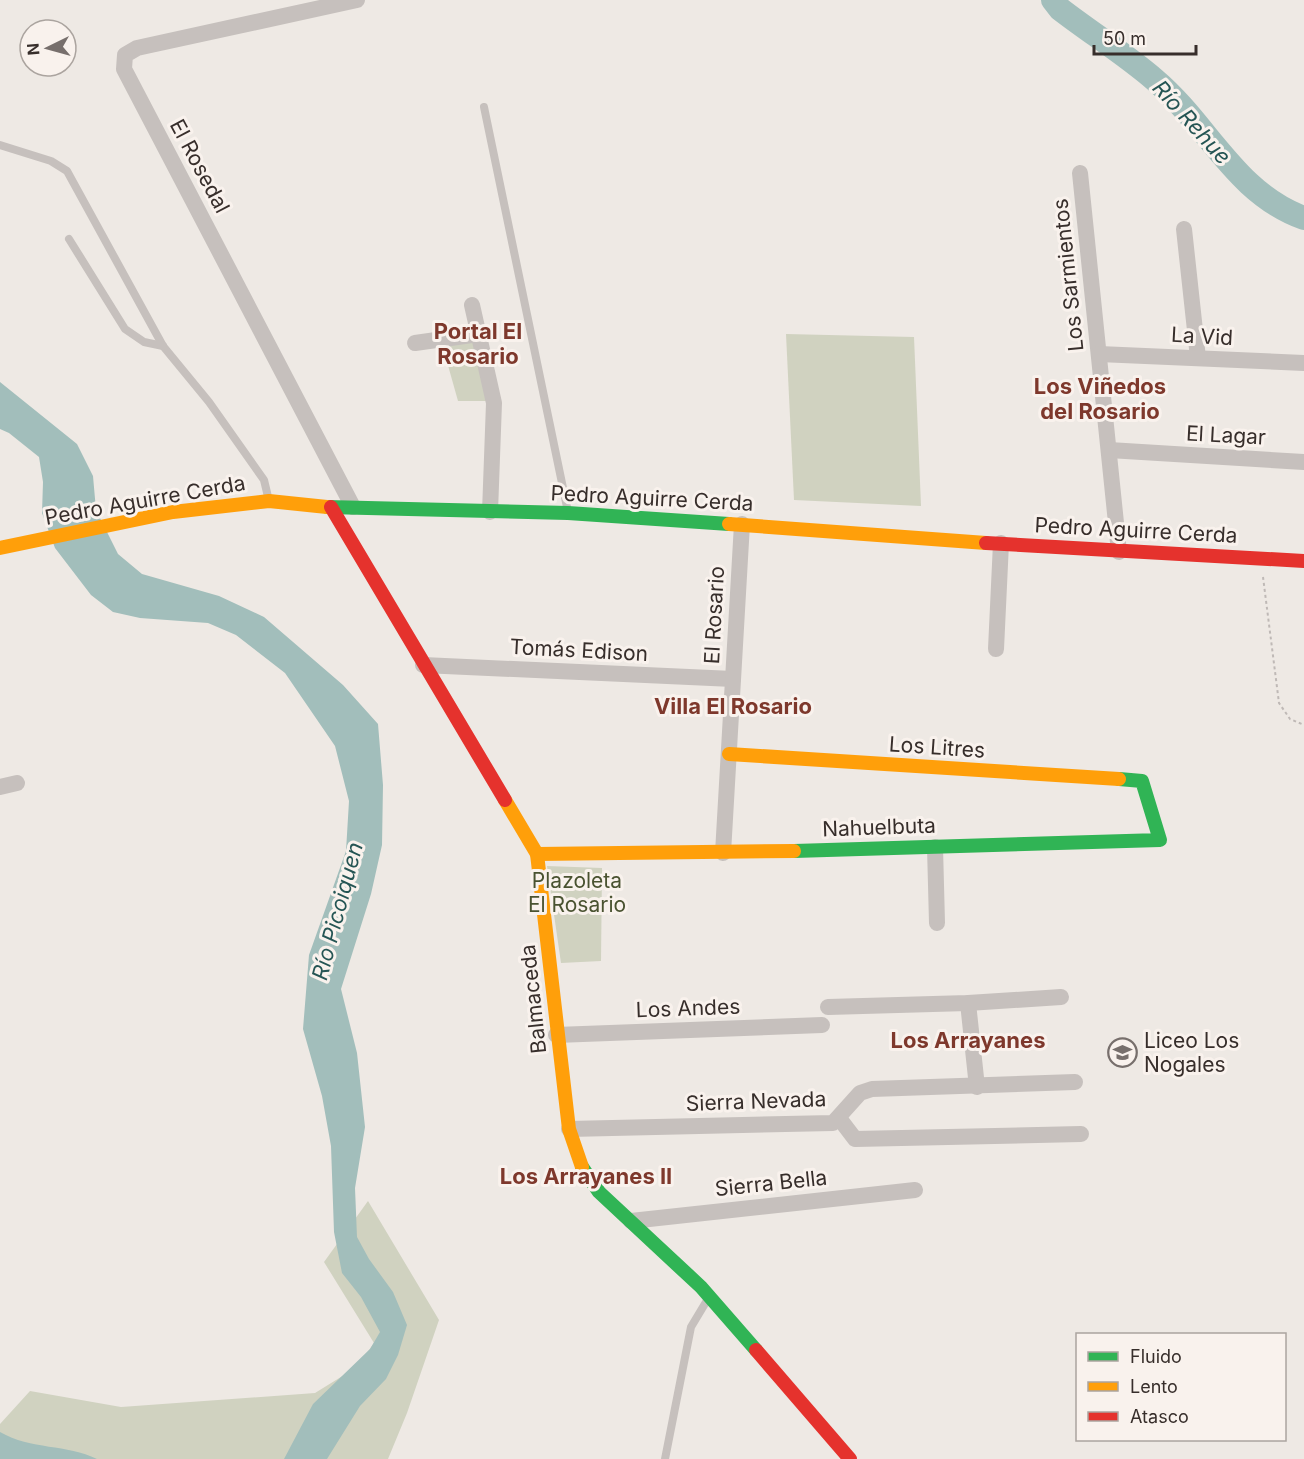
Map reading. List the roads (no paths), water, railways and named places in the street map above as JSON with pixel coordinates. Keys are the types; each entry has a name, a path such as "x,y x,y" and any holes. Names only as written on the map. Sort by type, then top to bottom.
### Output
{"street":[{"name":"El Rosedal","path":"353,507 124,69 125,55 137,48 357,0"},
{"name":"Los Sarmientos","path":"1080,173 1119,552"},
{"path":"1184,229 1198,358"},
{"path":"472,305 494,403 490,512"},
{"path":"415,343 479,334"},
{"name":"La Vid","path":"1099,354 1304,363"},
{"name":"El Lagar","path":"1109,450 1304,462"},
{"name":"Pedro Aguirre Cerda","path":"0,548 173,512 269,501 331,507 568,513 1119,552 1302,560"},
{"name":"Balmaceda","path":"331,507 537,854 556,1035 569,1129 582,1167 599,1192 709,1297 850,1459"},
{"name":"El Rosario","path":"723,853 742,524"},
{"path":"996,649 1001,543"},
{"name":"Tomás Edison","path":"423,665 733,680"},
{"name":"Los Litres","path":"729,754 1142,781"},
{"name":"Nahuelbuta","path":"537,854 723,853 1160,840 1142,781"},
{"path":"0,787 17,783"},
{"path":"935,847 937,923"},
{"path":"828,1007 968,1003 1061,997"},
{"path":"968,1003 977,1087"},
{"name":"Los Andes","path":"556,1035 822,1025"},
{"name":"Sierra Nevada","path":"569,1129 833,1123 860,1093 872,1089 1075,1082"},
{"path":"839,1119 855,1139 1081,1134"},
{"name":"Sierra Bella","path":"631,1221 915,1190"}],"lane":[{"path":"484,106 568,513"},
{"path":"0,145 51,161 67,171 162,346 209,402 264,480 269,501"},
{"path":"69,239 125,329 144,342 162,346"},
{"path":"665,1459 691,1328 709,1297"}],"water":[{"name":"Río Picoiquen","path":"0,382 77,444 93,476 96,510 118,554 142,574 219,596 264,617 343,685 378,724 383,785 382,845 371,894 341,989 357,1053 365,1127 355,1188 357,1237 369,1259 393,1292 407,1325 398,1355 386,1379 360,1406 327,1459 284,1459 313,1404 370,1349 380,1332 361,1297 342,1273 334,1232 331,1146 322,1096 303,1029 309,955 346,851 349,801 335,746 285,673 236,635 208,623 140,618 113,612 91,595 55,548 42,513 43,482 39,457 9,433 0,429"},
{"path":"0,1432 24,1442 74,1451 97,1459 0,1459"}],"waterway":[{"name":"Río Rehue","path":"1053,0 1060,9 1155,80 1259,192 1280,207 1304,218"}],"place":[{"name":"Liceo Los Nogales","path":"1123,1052"}],"district":[{"name":"Portal El Rosario","path":"478,344"},
{"name":"Los Viñedos del Rosario","path":"1100,398"},
{"name":"Villa El Rosario","path":"733,706"},
{"name":"Los Arrayanes","path":"968,1040"},
{"name":"Los Arrayanes II","path":"586,1176"}],"park label":[{"name":"Plazoleta El Rosario","path":"577,892"}]}
